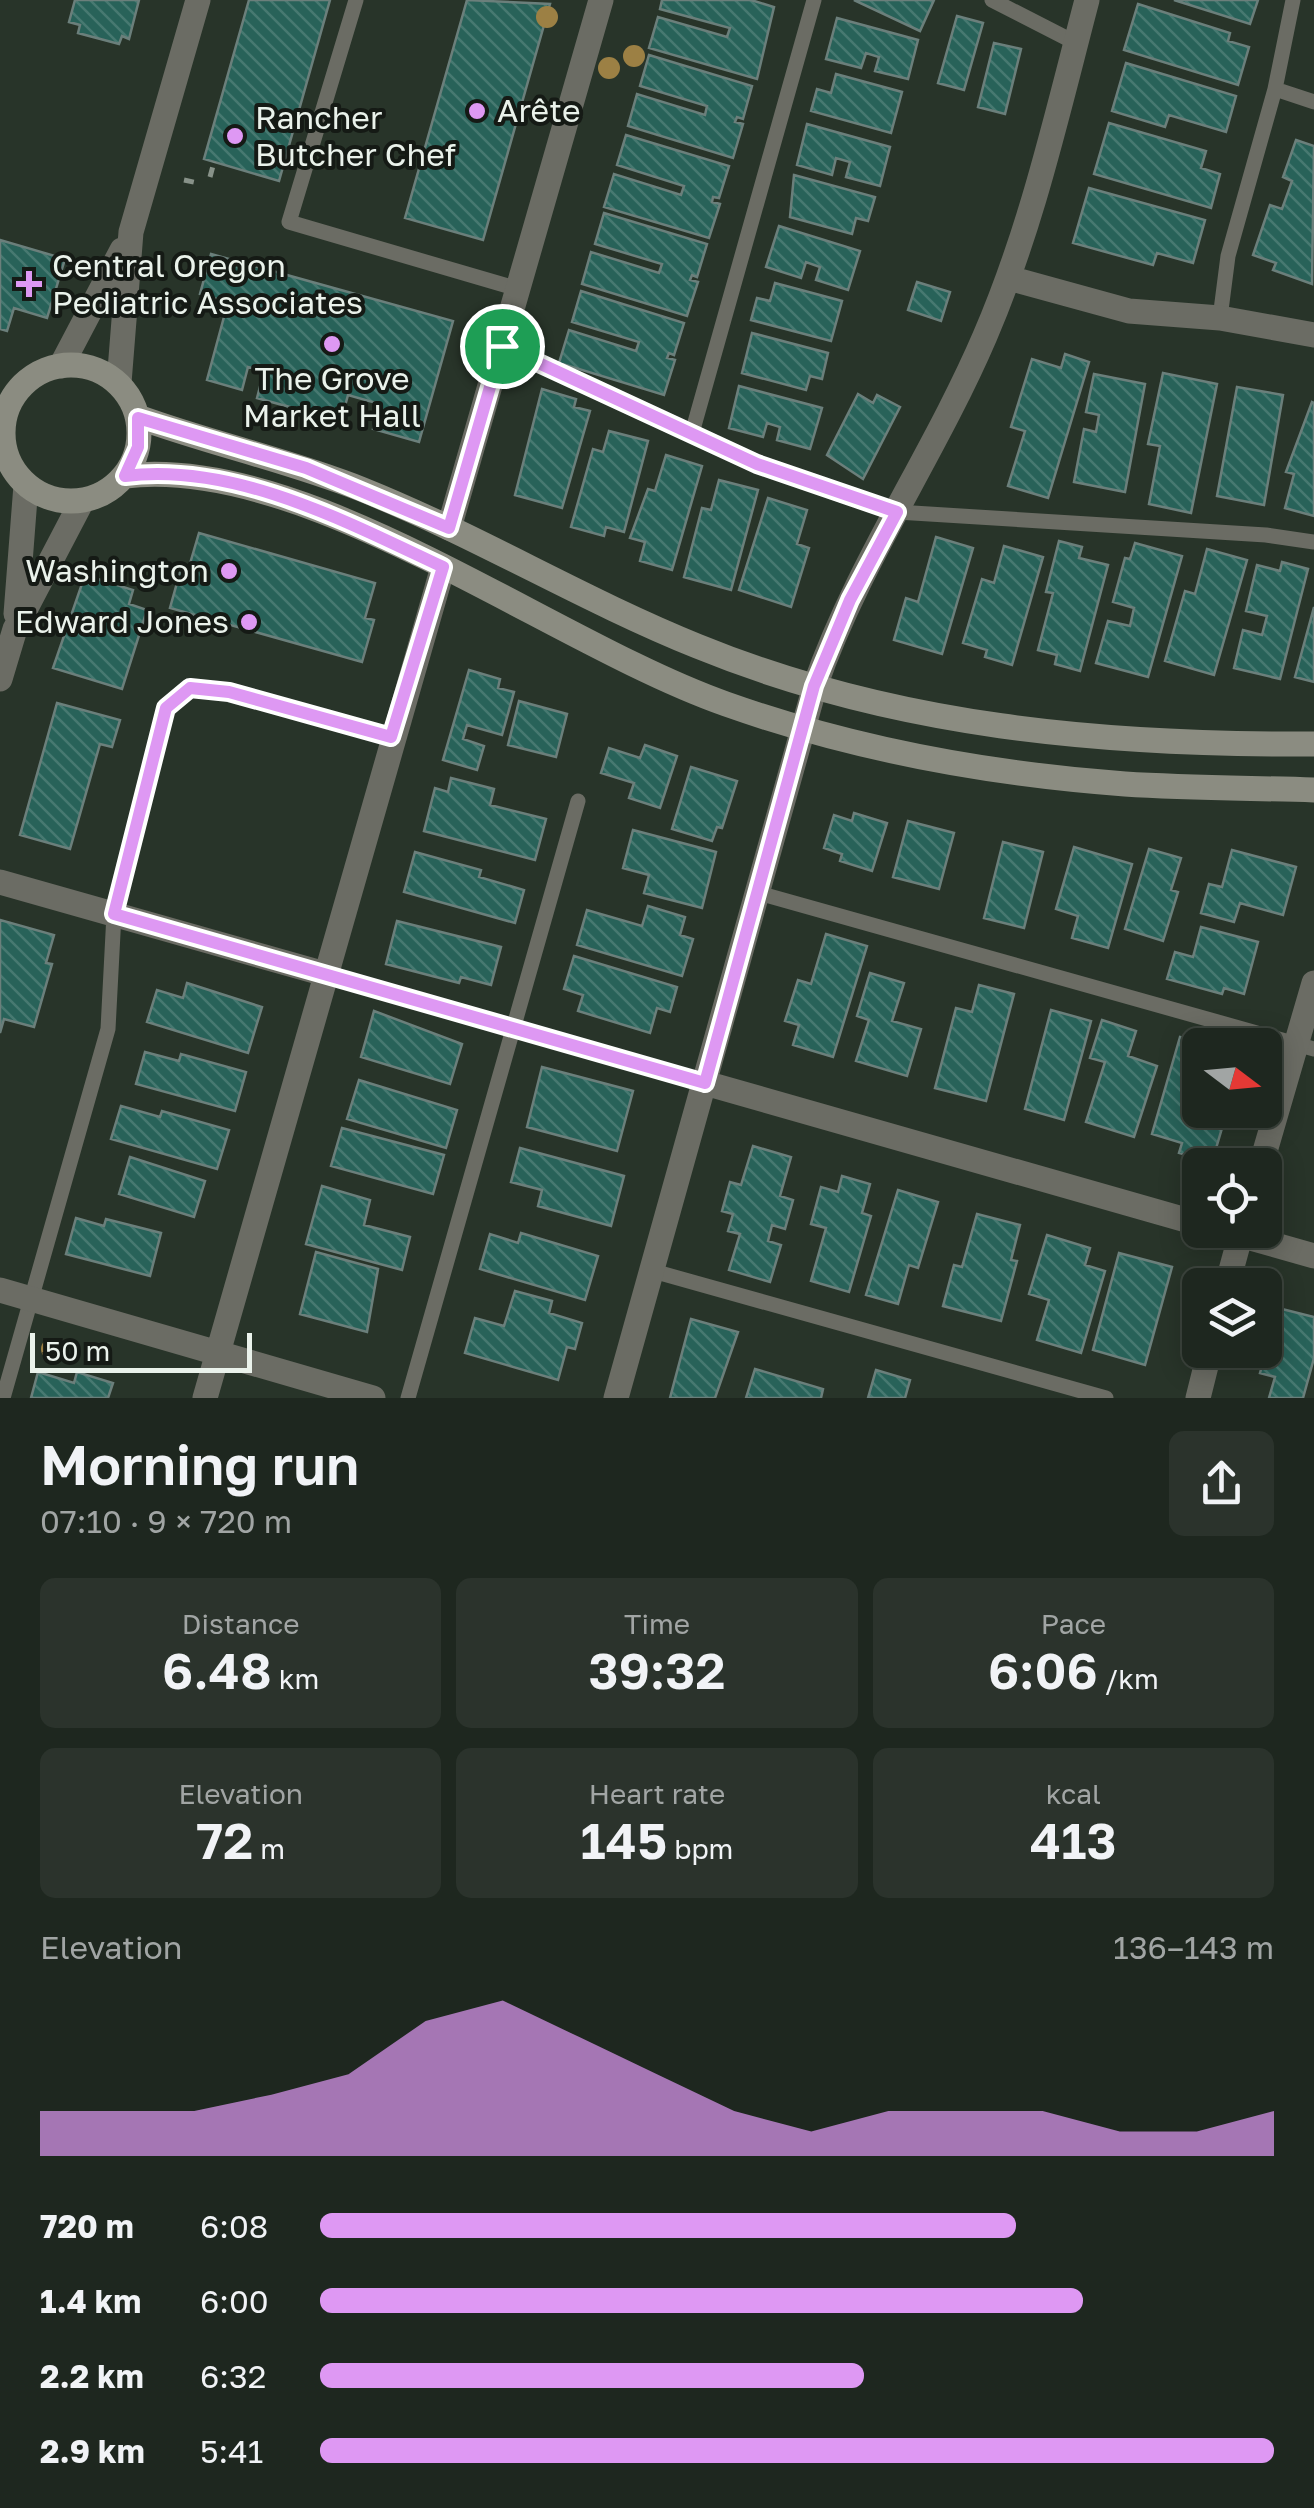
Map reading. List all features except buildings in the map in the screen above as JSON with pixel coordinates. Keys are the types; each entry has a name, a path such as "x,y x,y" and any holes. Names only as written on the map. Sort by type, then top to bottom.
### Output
{"main road":[{"path":"61,366 92,368 118,383 138,418 138,447 125,476 107,492 82,502 52,500 26,485 5,462 5,403 33,377 61,366"},
{"path":"138,418 306,468 449,528 700,648 904,711 1084,738 1314,744"},
{"path":"125,476 174,474 246,488 319,512 443,567 658,678 801,728 916,756 1008,770 1126,784 1314,790"}],"street":[{"path":"118,383 131,232 198,0"},
{"path":"449,528 601,0"},
{"path":"616,1398 814,686 850,600 941,430 1010,278 1037,200 1087,0"},
{"path":"61,366 131,232"},
{"path":"1010,278 1128,311 1220,318 1314,335"},
{"path":"0,680 14,629 26,485"},
{"path":"14,629 82,502"},
{"path":"205,1398 391,737 443,567"},
{"path":"0,882 325,974"},
{"path":"1267,1148 1305,1046 1314,983"},
{"path":"705,1083 1182,1219"},
{"path":"1282,1246 1314,1256"},
{"path":"0,1290 372,1398"},
{"path":"1198,1398 1206,1368"}],"lane":[{"path":"356,0 289,222 518,288"},
{"path":"692,433 814,0"},
{"path":"992,0 1076,43"},
{"path":"1220,318 1228,256 1274,89 1292,0"},
{"path":"1274,89 1314,102"},
{"path":"502,346 757,464 897,512 1266,535 1314,542"},
{"path":"4,1398 108,1029 114,914 166,708 190,688 229,692 391,737"},
{"path":"408,1398 578,800"},
{"path":"755,892 1305,1046"},
{"path":"325,974 514,1028"},
{"path":"652,1271 1106,1398"}],"path":[{"path":"210,177 214,162"},
{"path":"184,180 198,183"},
{"path":"514,1028 705,1083"}],"place":[{"name":"Arête","path":"477,111"},
{"name":"Rancher Butcher Chef","path":"235,136"},
{"name":"Central Oregon Pediatric Associates","path":"29,284"},
{"name":"The Grove Market Hall","path":"332,344"},
{"name":"Washington","path":"229,571"},
{"name":"Edward Jones","path":"249,622"}],"route":[{"path":"502,346 757,464 897,512 850,600 814,686 705,1083 114,914 166,708 190,688 229,692 391,737 443,567 350,525 260,492 182,474 125,476 136,457 138,418 306,468 449,528 502,346"}]}
